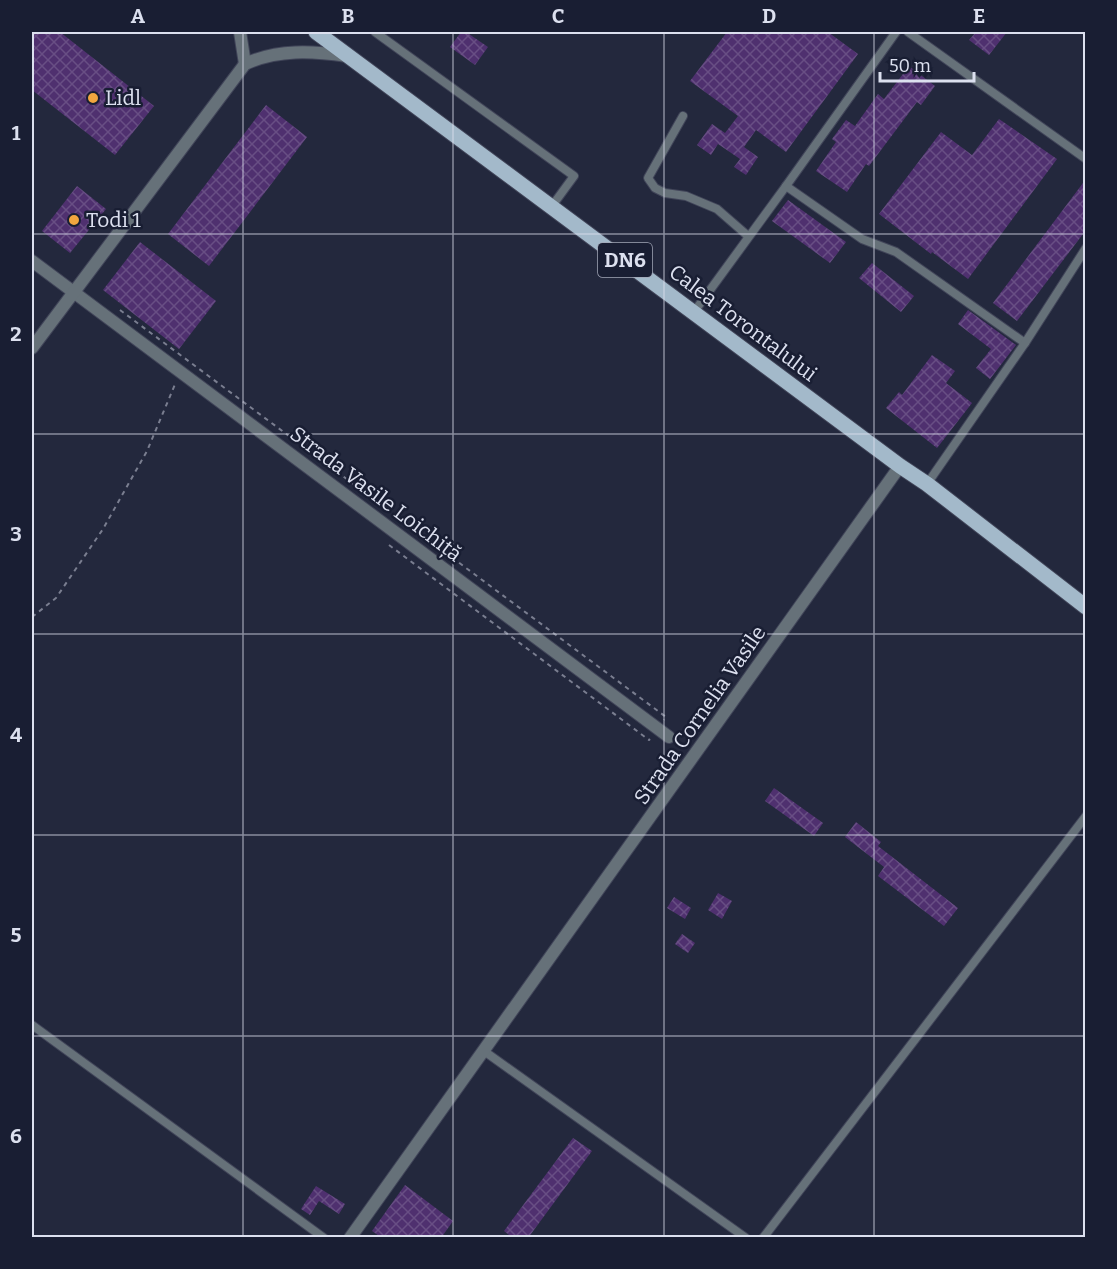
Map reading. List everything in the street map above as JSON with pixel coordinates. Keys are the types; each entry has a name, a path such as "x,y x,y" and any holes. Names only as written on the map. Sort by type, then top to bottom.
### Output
{"main road":[{"name":"Calea Torontalului","path":"316,32 927,484 1086,607"}],"street":[{"path":"240,32 245,64"},
{"path":"32,348 245,64 260,57 285,53 317,52 348,56"},
{"name":"Strada Vasile Loichiță","path":"32,261 669,737"},
{"name":"Strada Cornelia Vasile","path":"352,1237 900,466"}],"lane":[{"path":"375,32 574,176 552,206"},
{"path":"694,312 896,32"},
{"path":"908,32 1086,159"},
{"path":"683,116 651,169 648,178 655,188 665,193 686,196 717,209 748,236"},
{"path":"786,186 862,239 896,252 1025,344"},
{"path":"927,484 1025,344 1086,248"},
{"path":"762,1238 1086,816"},
{"path":"32,1025 324,1238"},
{"path":"484,1051 746,1238"}],"path":[{"path":"32,617 56,598 103,530 147,452 175,384 182,374"}],"building":[{"name":"Lidl","path":"32,32 60,32 154,106 115,155 32,90"},
{"path":"461,32 466,32 488,47 475,65 450,47"},
{"path":"727,32 828,32 858,54 786,152 756,130 744,147 758,157 746,175 734,167 740,159 718,144 711,155 697,145 712,124 725,133 738,116 690,81"},
{"path":"976,32 1007,32 989,55 969,40"},
{"path":"909,66 935,86 921,105 917,102 869,166 866,164 847,192 816,171 836,142 832,139 846,120 855,126 878,94 884,99"},
{"path":"266,105 307,137 209,266 168,234"},
{"path":"999,119 1057,159 968,279 879,214 941,132 972,155"},
{"path":"1086,179 1086,230 1017,321 993,303"},
{"name":"Todi 1","path":"77,186 106,209 70,253 42,231"},
{"path":"788,200 846,242 830,263 772,221"},
{"path":"140,242 216,301 179,349 103,290"},
{"path":"872,263 914,296 901,312 859,278"},
{"path":"968,310 1016,345 990,379 976,368 991,349 958,324"},
{"path":"932,355 955,371 946,383 972,403 937,448 886,408 899,392 902,395"},
{"path":"774,788 823,823 814,836 765,801"},
{"path":"856,822 881,842 878,846 958,908 944,926 878,876 884,867 845,837"},
{"path":"718,893 732,901 722,919 708,910"},
{"path":"674,897 691,908 685,919 667,908"},
{"path":"682,934 695,943 688,953 675,944"},
{"path":"573,1138 592,1151 528,1238 513,1238 504,1231"},
{"path":"405,1185 453,1221 441,1238 382,1238 372,1231"},
{"path":"316,1186 345,1204 339,1214 319,1201 310,1215 301,1209"}],"place":[{"name":"Lidl","path":"93,98"},
{"name":"Todi 1","path":"74,220"}]}
